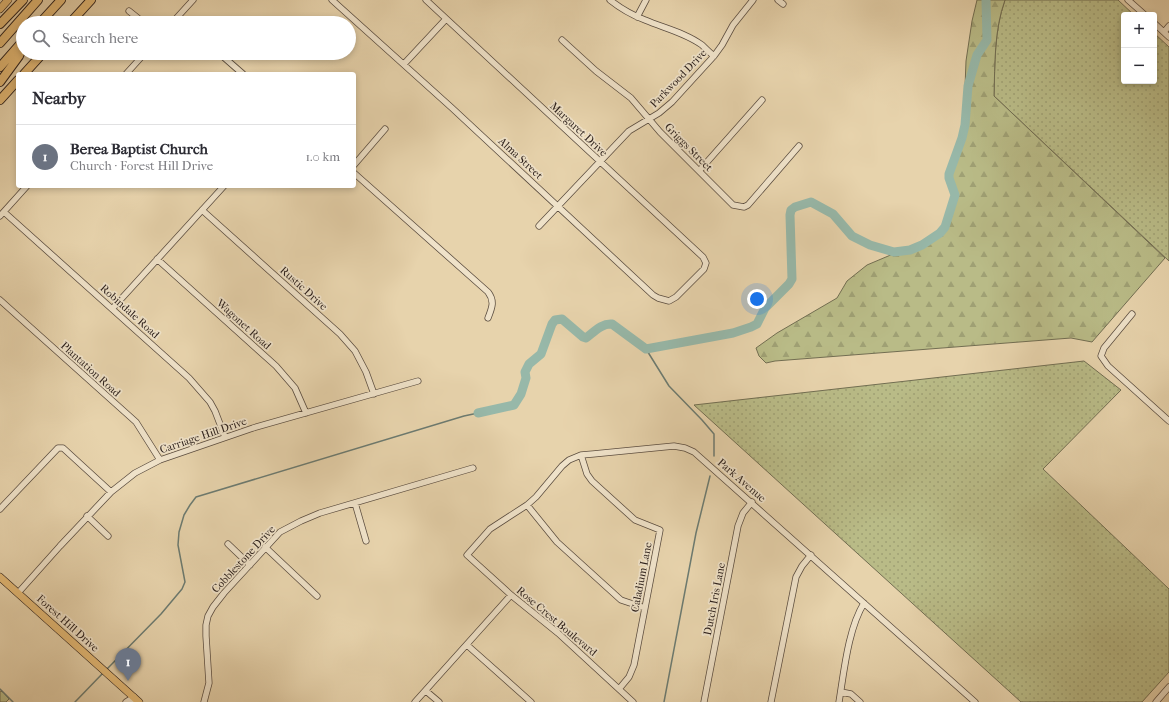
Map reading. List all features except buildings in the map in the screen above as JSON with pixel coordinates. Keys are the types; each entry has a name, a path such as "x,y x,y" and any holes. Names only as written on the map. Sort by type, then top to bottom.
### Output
{"highway":[{"path":"0,24 23,0"},
{"path":"24,16 38,0"},
{"path":"46,16 61,0"},
{"path":"76,16 91,0"},
{"path":"0,43 16,25"},
{"path":"0,67 16,50"},
{"path":"0,82 16,60"},
{"path":"26,72 37,60"},
{"path":"0,100 16,82"}],"main road":[{"name":"Forest Hill Drive","path":"0,577 135,700"}],"street":[{"path":"179,16 193,0"},
{"name":"Alma Street","path":"332,0 350,16"},
{"name":"Margaret Drive","path":"426,0 703,258 706,263 698,276"},
{"path":"610,0 625,11 694,40 714,56"},
{"path":"637,16 646,0"},
{"name":"Parkwood Drive","path":"539,226 629,131 649,119 672,102 714,56 733,26 753,0"},
{"path":"1128,0 1142,12"},
{"path":"129,11 135,16"},
{"path":"404,64 446,18"},
{"name":"Alma Street","path":"356,21 404,64 647,290 658,298 669,301 672,300 698,276"},
{"path":"1157,26 1169,37"},
{"path":"1164,32 1169,26"},
{"name":"Griggs Street","path":"562,40 596,72 631,98 660,132 733,205 744,207 748,205 799,146"},
{"path":"128,72 139,60"},
{"path":"227,60 241,72"},
{"path":"699,170 762,100"},
{"path":"356,163 385,129"},
{"path":"356,175 488,292 493,302 488,318"},
{"path":"2,214 25,188"},
{"path":"112,309 222,188"},
{"name":"Rustic Drive","path":"202,210 340,334 355,351 366,372 374,394"},
{"name":"Robindale Road","path":"2,214 189,378 210,402 225,438"},
{"name":"Wagonet Road","path":"157,259 276,366 295,388 306,413"},
{"name":"Plantation Road","path":"0,300 136,422 160,460"},
{"path":"1132,314 1104,348 1102,356 1108,366 1169,421"},
{"name":"Carriage Hill Drive","path":"18,593 87,516 111,492 135,473 160,460 225,438 418,381"},
{"name":"Park Avenue","path":"467,555 490,529 527,505 536,497 562,466 569,460 581,455 674,446 685,448 694,452 752,502 976,702"},
{"path":"0,509 58,448 63,448 111,492"},
{"name":"Caladium Lane","path":"581,455 587,474 592,481 635,520 660,530 634,665 629,677 619,689"},
{"name":"Cobblestone Drive","path":"204,702 209,683 206,636 208,616 224,593 280,532 294,524 320,513 473,468"},
{"name":"Dutch Iris Lane","path":"704,702 738,526 743,513 752,502"},
{"path":"355,503 366,541"},
{"path":"527,505 557,542 621,600 645,608"},
{"path":"87,516 108,536"},
{"path":"228,544 250,565"},
{"path":"265,547 317,596"},
{"name":"Rose Crest Boulevard","path":"467,555 511,595 558,633 633,702"},
{"path":"771,702 796,577 802,566 811,555"},
{"path":"415,702 511,595"},
{"path":"839,702 853,626 864,603"},
{"path":"467,645 531,702"},
{"path":"1156,702 1169,687"},
{"path":"426,691 438,702"},
{"path":"841,692 851,694 860,702"},
{"path":"126,702 135,700"}],"green space":[{"path":"977,0 1005,0 1001,11 997,35 994,96 1165,258 1092,342 1071,338 775,361 766,363 759,356 756,348 777,333 837,298 847,281 867,265 893,254 913,252 933,239 952,213 955,202 953,191 947,179 963,139 966,61"},
{"path":"1005,0 1118,0 1131,12 1121,12 1121,84 1157,84 1157,36 1169,47 1169,261 994,96 997,36 1001,12"},
{"path":"1084,361 1121,390 1043,469 1169,589 1169,672 1142,702 1021,702 694,405"},
{"path":"0,691 3,692 9,699 6,702 0,702"}],"waterway":[{"path":"478,413 514,405 521,394 526,378 525,372 529,364 541,354 552,324 555,320 562,319 586,338 601,326 612,324 646,349 733,333 757,324 765,308 789,284 792,279 790,215 791,210 795,207 811,202 833,214 852,236 870,245 894,252 910,250 922,245 940,233 945,227 955,195 949,174 965,125 968,86 977,55 987,40 986,0"},
{"path":"646,349 669,386 714,434 714,456"},
{"path":"107,669 161,614 182,589 185,582 178,545 179,532 184,515 196,497 478,413"},
{"path":"664,702 696,533 710,476"},
{"path":"75,702 103,673"},
{"path":"0,689 13,702"}],"place":[{"name":"Berea Baptist Church","path":"128,681"}]}
